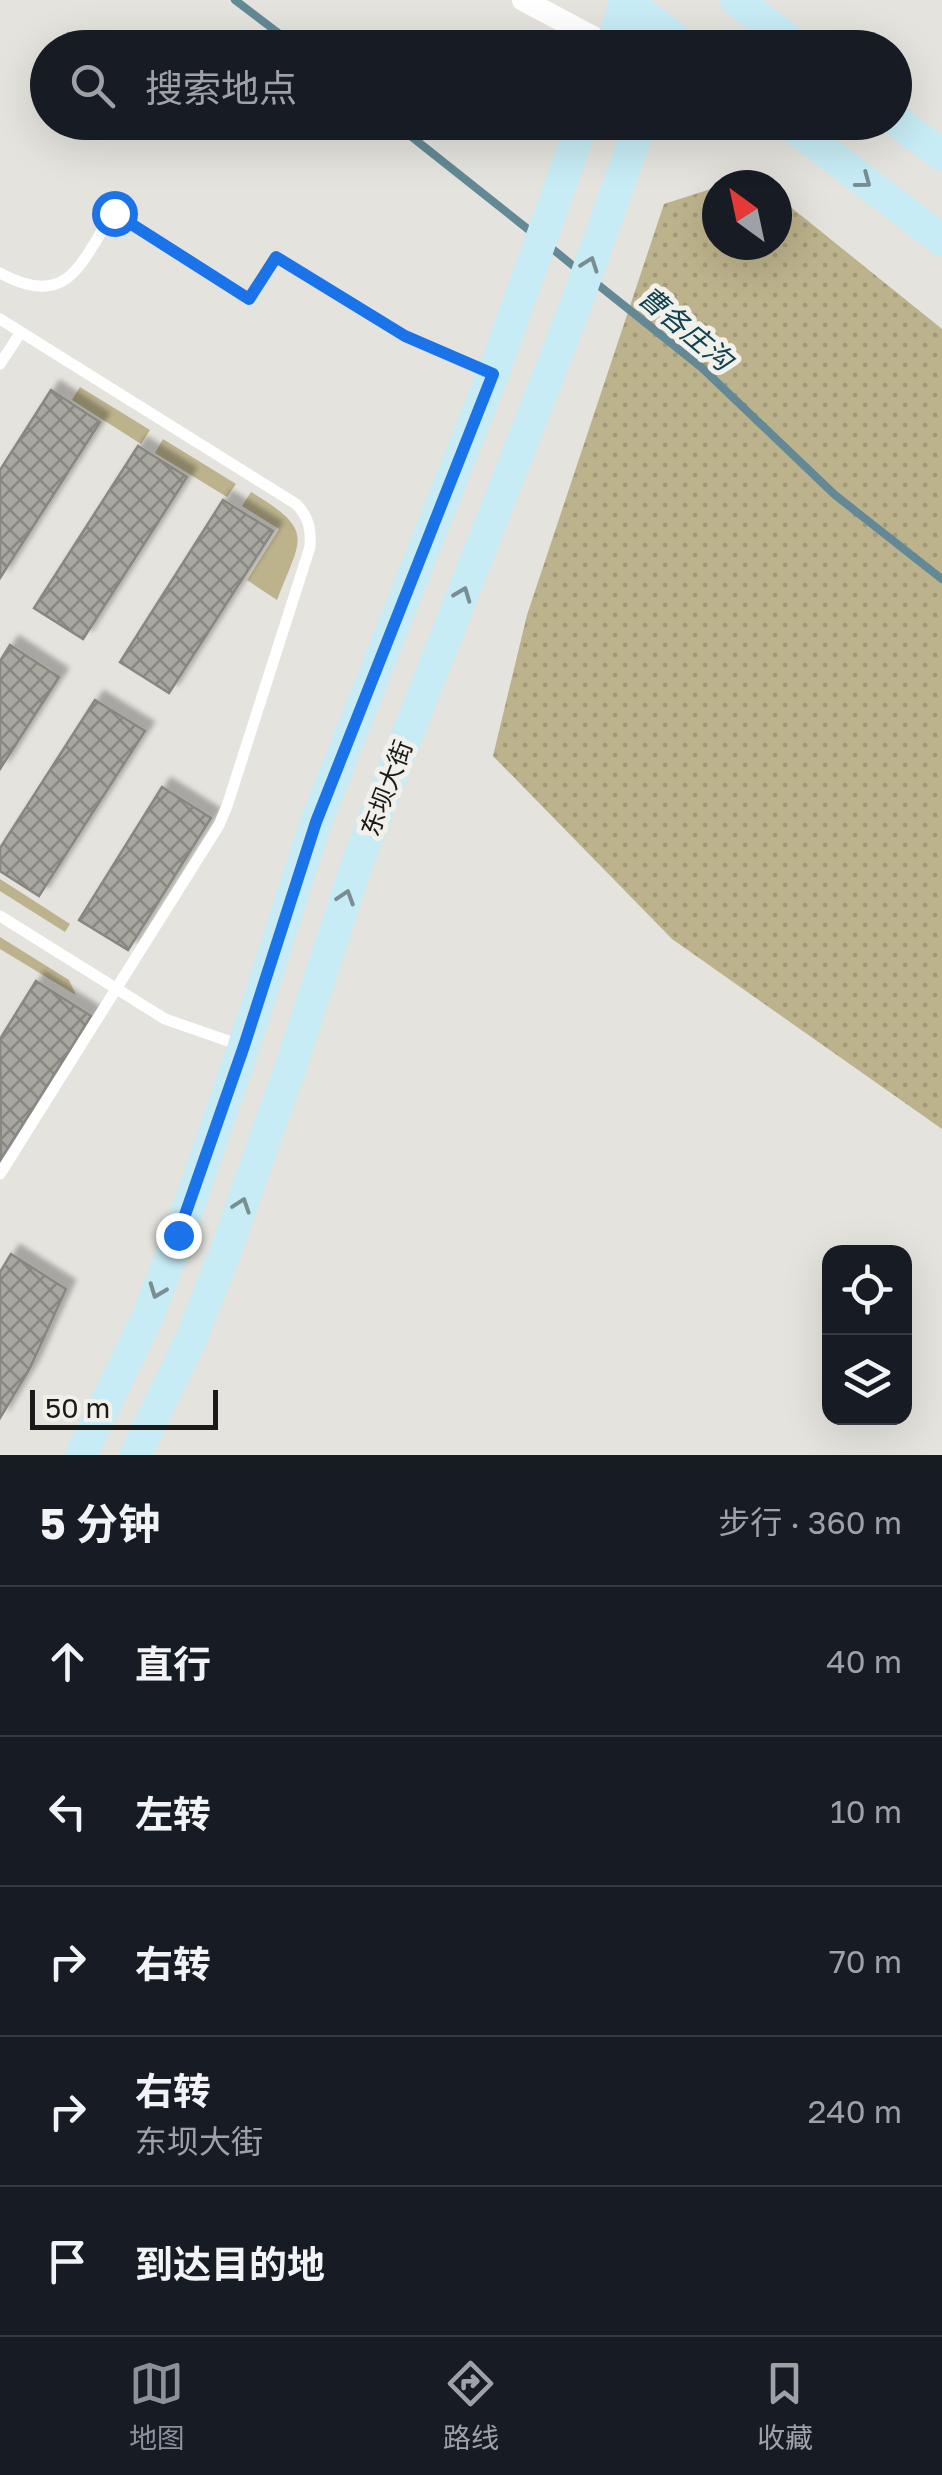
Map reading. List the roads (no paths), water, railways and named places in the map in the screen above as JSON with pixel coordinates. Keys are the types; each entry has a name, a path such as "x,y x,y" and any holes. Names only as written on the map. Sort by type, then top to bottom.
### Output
{"main road":[{"path":"616,30 626,0 660,30"},
{"path":"664,0 672,30"},
{"path":"736,0 775,30"},
{"path":"912,132 942,155"},
{"name":"东坝大街","path":"81,1455 148,1316 244,1046 316,822 493,374 577,140"},
{"name":"东坝大街","path":"135,1455 192,1337 218,1270 292,1063 358,858 571,318 635,140"},
{"path":"810,140 942,240"}],"street":[{"path":"522,0 578,30"}],"lane":[{"path":"0,273 32,287 51,288 72,276 114,213 249,299 276,257 405,336 493,374"},
{"path":"0,319 296,504 306,514 311,530 310,547 227,806 211,840 0,1174"},
{"path":"0,364 20,332"},
{"path":"0,916 165,1020 244,1046"}],"waterway":[{"name":"曹各庄沟","path":"235,0 274,30"},
{"name":"曹各庄沟","path":"416,140 534,234"},
{"name":"曹各庄沟","path":"549,246 577,269"},
{"name":"曹各庄沟","path":"592,280 701,367 835,495 942,579"}]}
